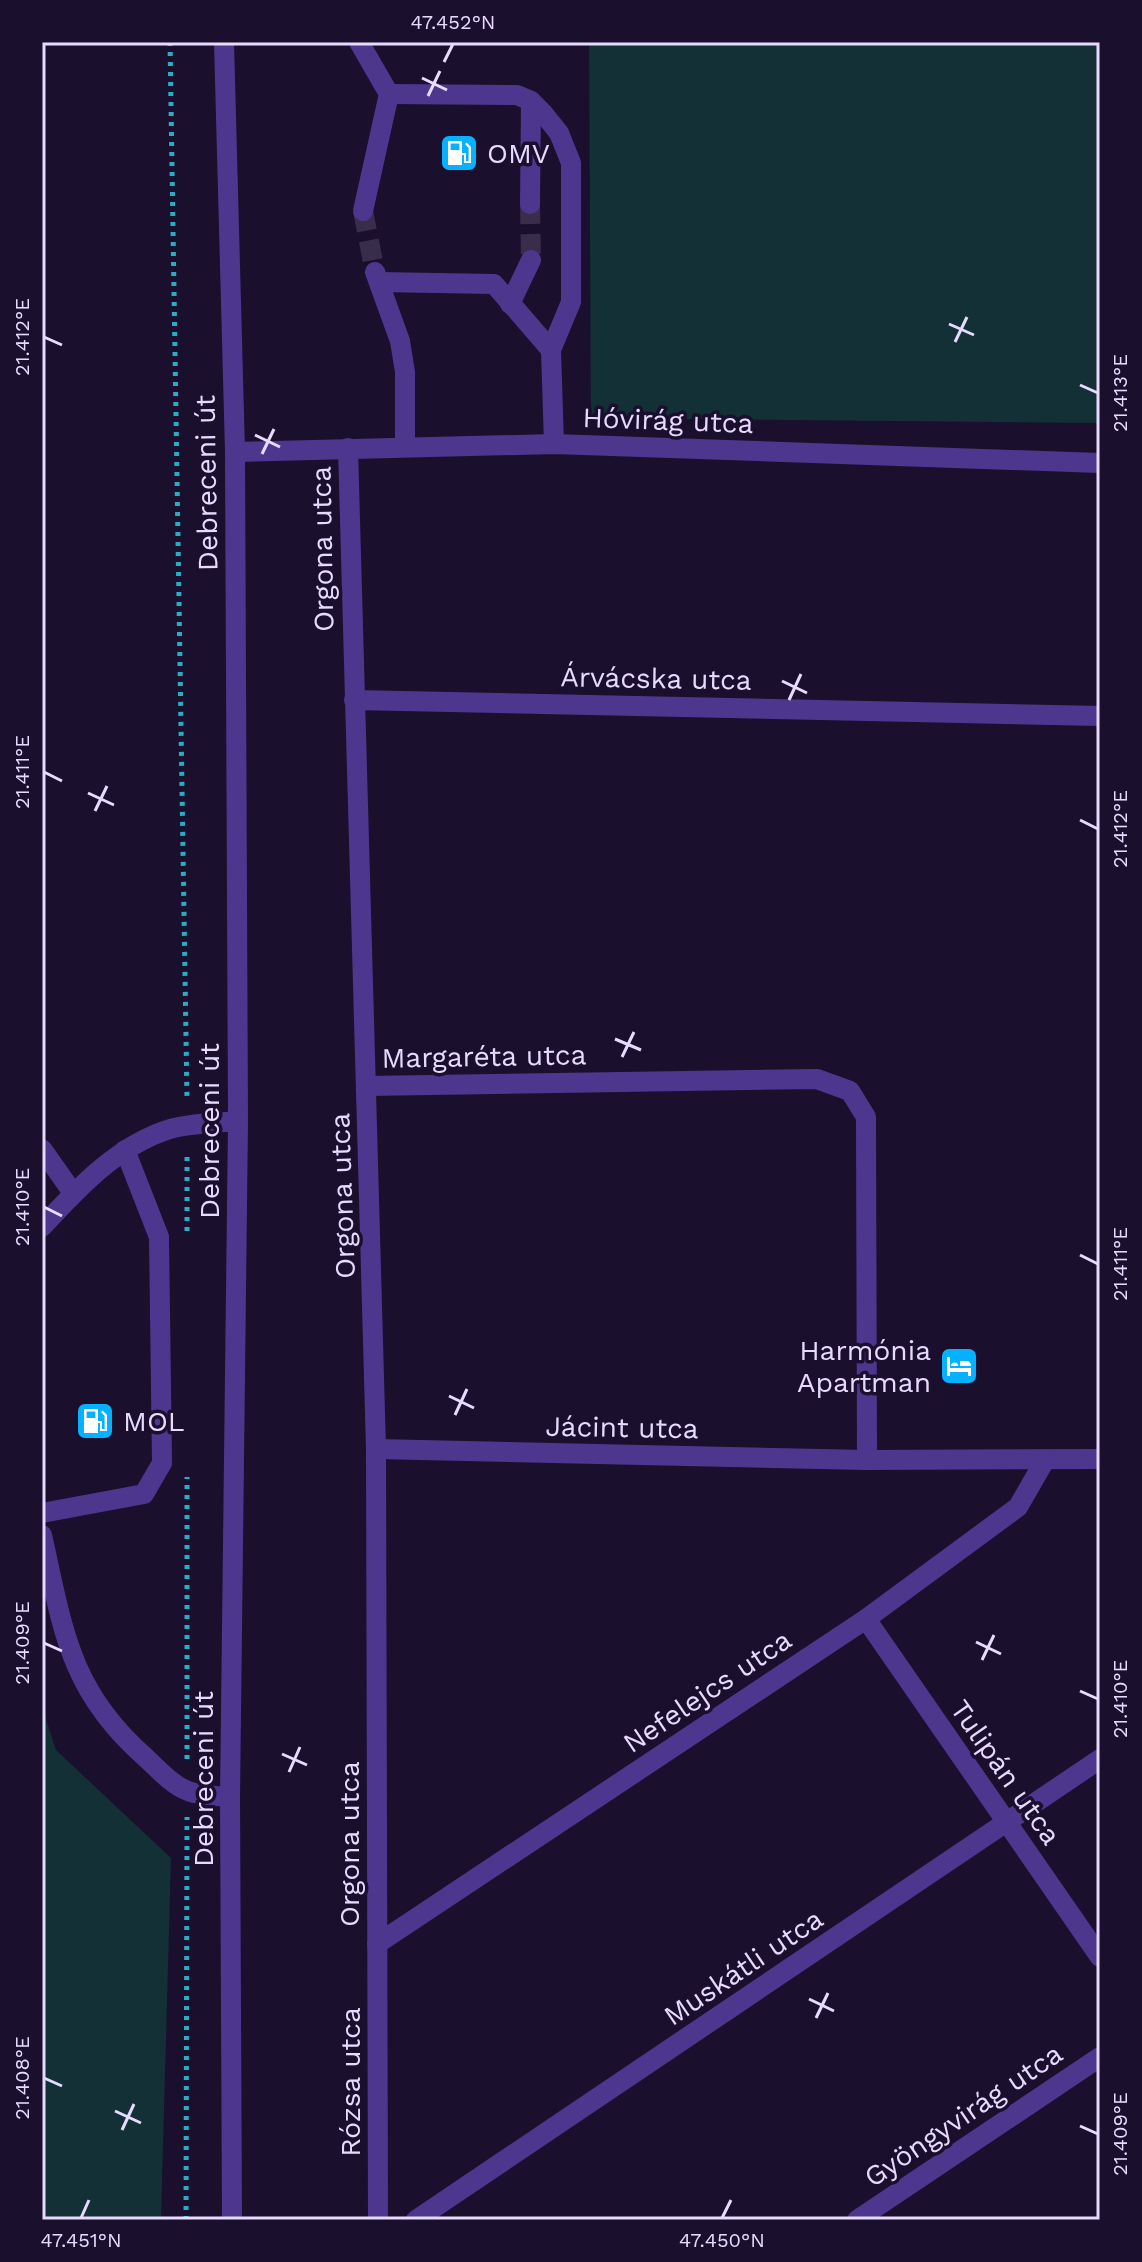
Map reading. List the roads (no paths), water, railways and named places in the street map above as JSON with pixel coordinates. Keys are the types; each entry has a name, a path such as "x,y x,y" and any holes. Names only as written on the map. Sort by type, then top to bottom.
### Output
{"street":[{"name":"Debreceni út","path":"224,42 235,452 238,1121 230,1797 232,2220"},
{"path":"359,42 389,94 363,211"},
{"path":"389,94 517,95 531,101 559,133 571,163 571,302 551,350 554,444"},
{"path":"530,204 531,101"},
{"path":"510,304 531,260"},
{"path":"405,446 405,372 400,341 377,277 494,284 551,350"},
{"name":"Hóvirág utca","path":"235,452 554,444 1100,463"},
{"name":"Orgona utca","path":"348,448 376,1449 377,1944"},
{"name":"Árvácska utca","path":"354,700 1100,716"},
{"name":"Margaréta utca","path":"367,1086 817,1079 850,1091 866,1117 867,1460"},
{"path":"42,1227 73,1193 125,1150 170,1129 238,1121"},
{"path":"42,1149 73,1193"},
{"path":"42,1513 144,1494 162,1463 159,1237 125,1150"},
{"name":"Jácint utca","path":"376,1449 867,1460"},
{"path":"867,1460 1100,1459"},
{"name":"Nefelejcs utca","path":"377,1944 866,1619 1018,1507 1045,1460"},
{"path":"42,1535 67,1645 87,1690 107,1720 129,1743 187,1791 230,1797"},
{"name":"Tulipán utca","path":"866,1619 1100,1957"},
{"name":"Muskátli utca","path":"416,2220 1100,1759"},
{"name":"Rózsa utca","path":"377,1944 378,2220"},
{"name":"Gyöngyvirág utca","path":"857,2220 1100,2057"}],"tunnel":[{"path":"530,204 531,260"},
{"path":"363,211 375,272"}],"place":[{"name":"OMV","path":"459,153"},
{"name":"Harmónia Apartman","path":"959,1366"},
{"name":"MOL","path":"95,1421"}]}
